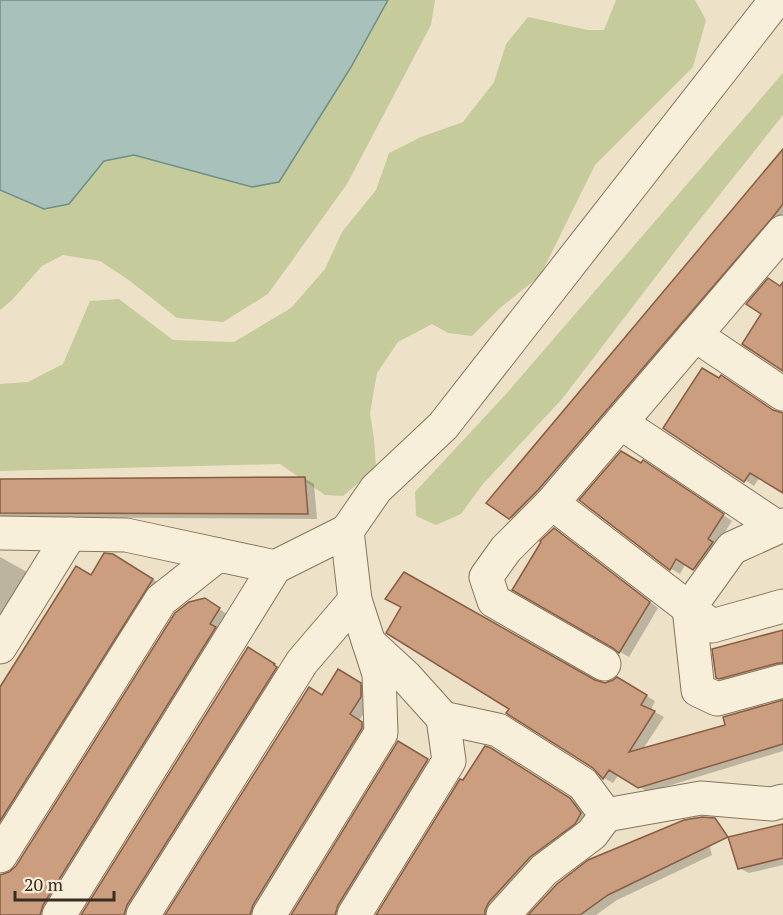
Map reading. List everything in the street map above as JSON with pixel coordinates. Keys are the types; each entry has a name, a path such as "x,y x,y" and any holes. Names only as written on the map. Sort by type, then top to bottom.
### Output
{"lane":[{"path":"58,915 275,567 347,531 376,489 443,426 776,0"},
{"path":"604,664 494,601 486,577 506,549 552,503 695,335 778,248"},
{"path":"695,335 783,394"},
{"path":"621,423 780,526"},
{"path":"552,503 712,626 783,606"},
{"path":"780,526 732,548 689,608 698,690 717,699 783,681"},
{"path":"269,915 381,733 379,674 355,600 347,531"},
{"path":"0,533 126,535 275,567"},
{"path":"0,647 70,534"},
{"path":"0,856 161,600 218,555"},
{"path":"143,915 302,663 355,600"},
{"path":"354,915 449,760 443,718 406,677 369,643"},
{"path":"443,718 498,730 583,784 606,815"},
{"path":"503,915 544,870 592,834 606,815 701,798 772,804 783,801"}],"green space":[{"path":"388,0 435,0 431,25 347,184 268,294 223,322 177,318 100,261 63,255 42,266 0,310 0,190 44,209 69,204 104,161 134,155 252,187 279,182 351,67"},
{"path":"616,0 695,0 706,20 693,67 595,165 540,276 500,308 472,336 448,333 432,324 398,342 377,373 370,413 376,468 343,496 325,495 280,464 0,471 0,384 28,382 63,364 90,301 119,299 173,340 234,342 291,308 325,269 342,232 376,190 389,153 421,137 463,122 494,82 506,44 528,17 588,30 604,30"},
{"path":"783,73 783,115 562,399 483,484 461,514 436,525 416,516 415,492 506,394"}],"water":[{"path":"0,0 388,0 351,67 279,182 252,187 134,155 104,161 69,204 44,209 0,190"}],"building":[{"path":"783,149 783,204 772,218 538,490 509,519 486,503"},
{"path":"768,278 780,286 783,282 783,371 742,344 761,314 746,304"},
{"path":"702,368 719,378 721,375 773,410 783,413 783,493 750,473 744,482 663,428"},
{"path":"621,451 641,463 643,460 724,514 708,539 713,542 693,570 676,559 670,570 579,500"},
{"path":"305,477 308,514 0,513 0,479"},
{"path":"554,528 650,602 619,653 512,590 540,541"},
{"path":"104,553 113,554 153,579 0,821 0,687 76,566 91,575"},
{"path":"404,572 595,680 605,683 617,677 647,695 641,705 655,711 629,752 725,725 723,717 783,700 783,744 638,788 609,770 603,779 593,768 506,713 509,709 386,633 401,607 385,599"},
{"path":"205,598 220,608 210,624 216,627 43,905 40,915 0,915 0,875 16,866 175,613 189,602"},
{"path":"783,630 783,663 716,678 712,649"},
{"path":"248,647 277,667 127,905 124,915 81,915"},
{"path":"338,669 361,683 361,697 350,714 362,722 362,728 253,905 250,915 165,915 309,687 322,695"},
{"path":"398,741 428,759 338,905 335,915 291,915"},
{"path":"485,746 570,798 581,813 575,824 530,857 489,902 485,915 376,915 460,779 463,780"},
{"path":"702,817 715,818 728,837 608,895 580,915 528,915 557,884 588,860 684,820"},
{"path":"783,824 783,858 738,869 728,837"}]}
